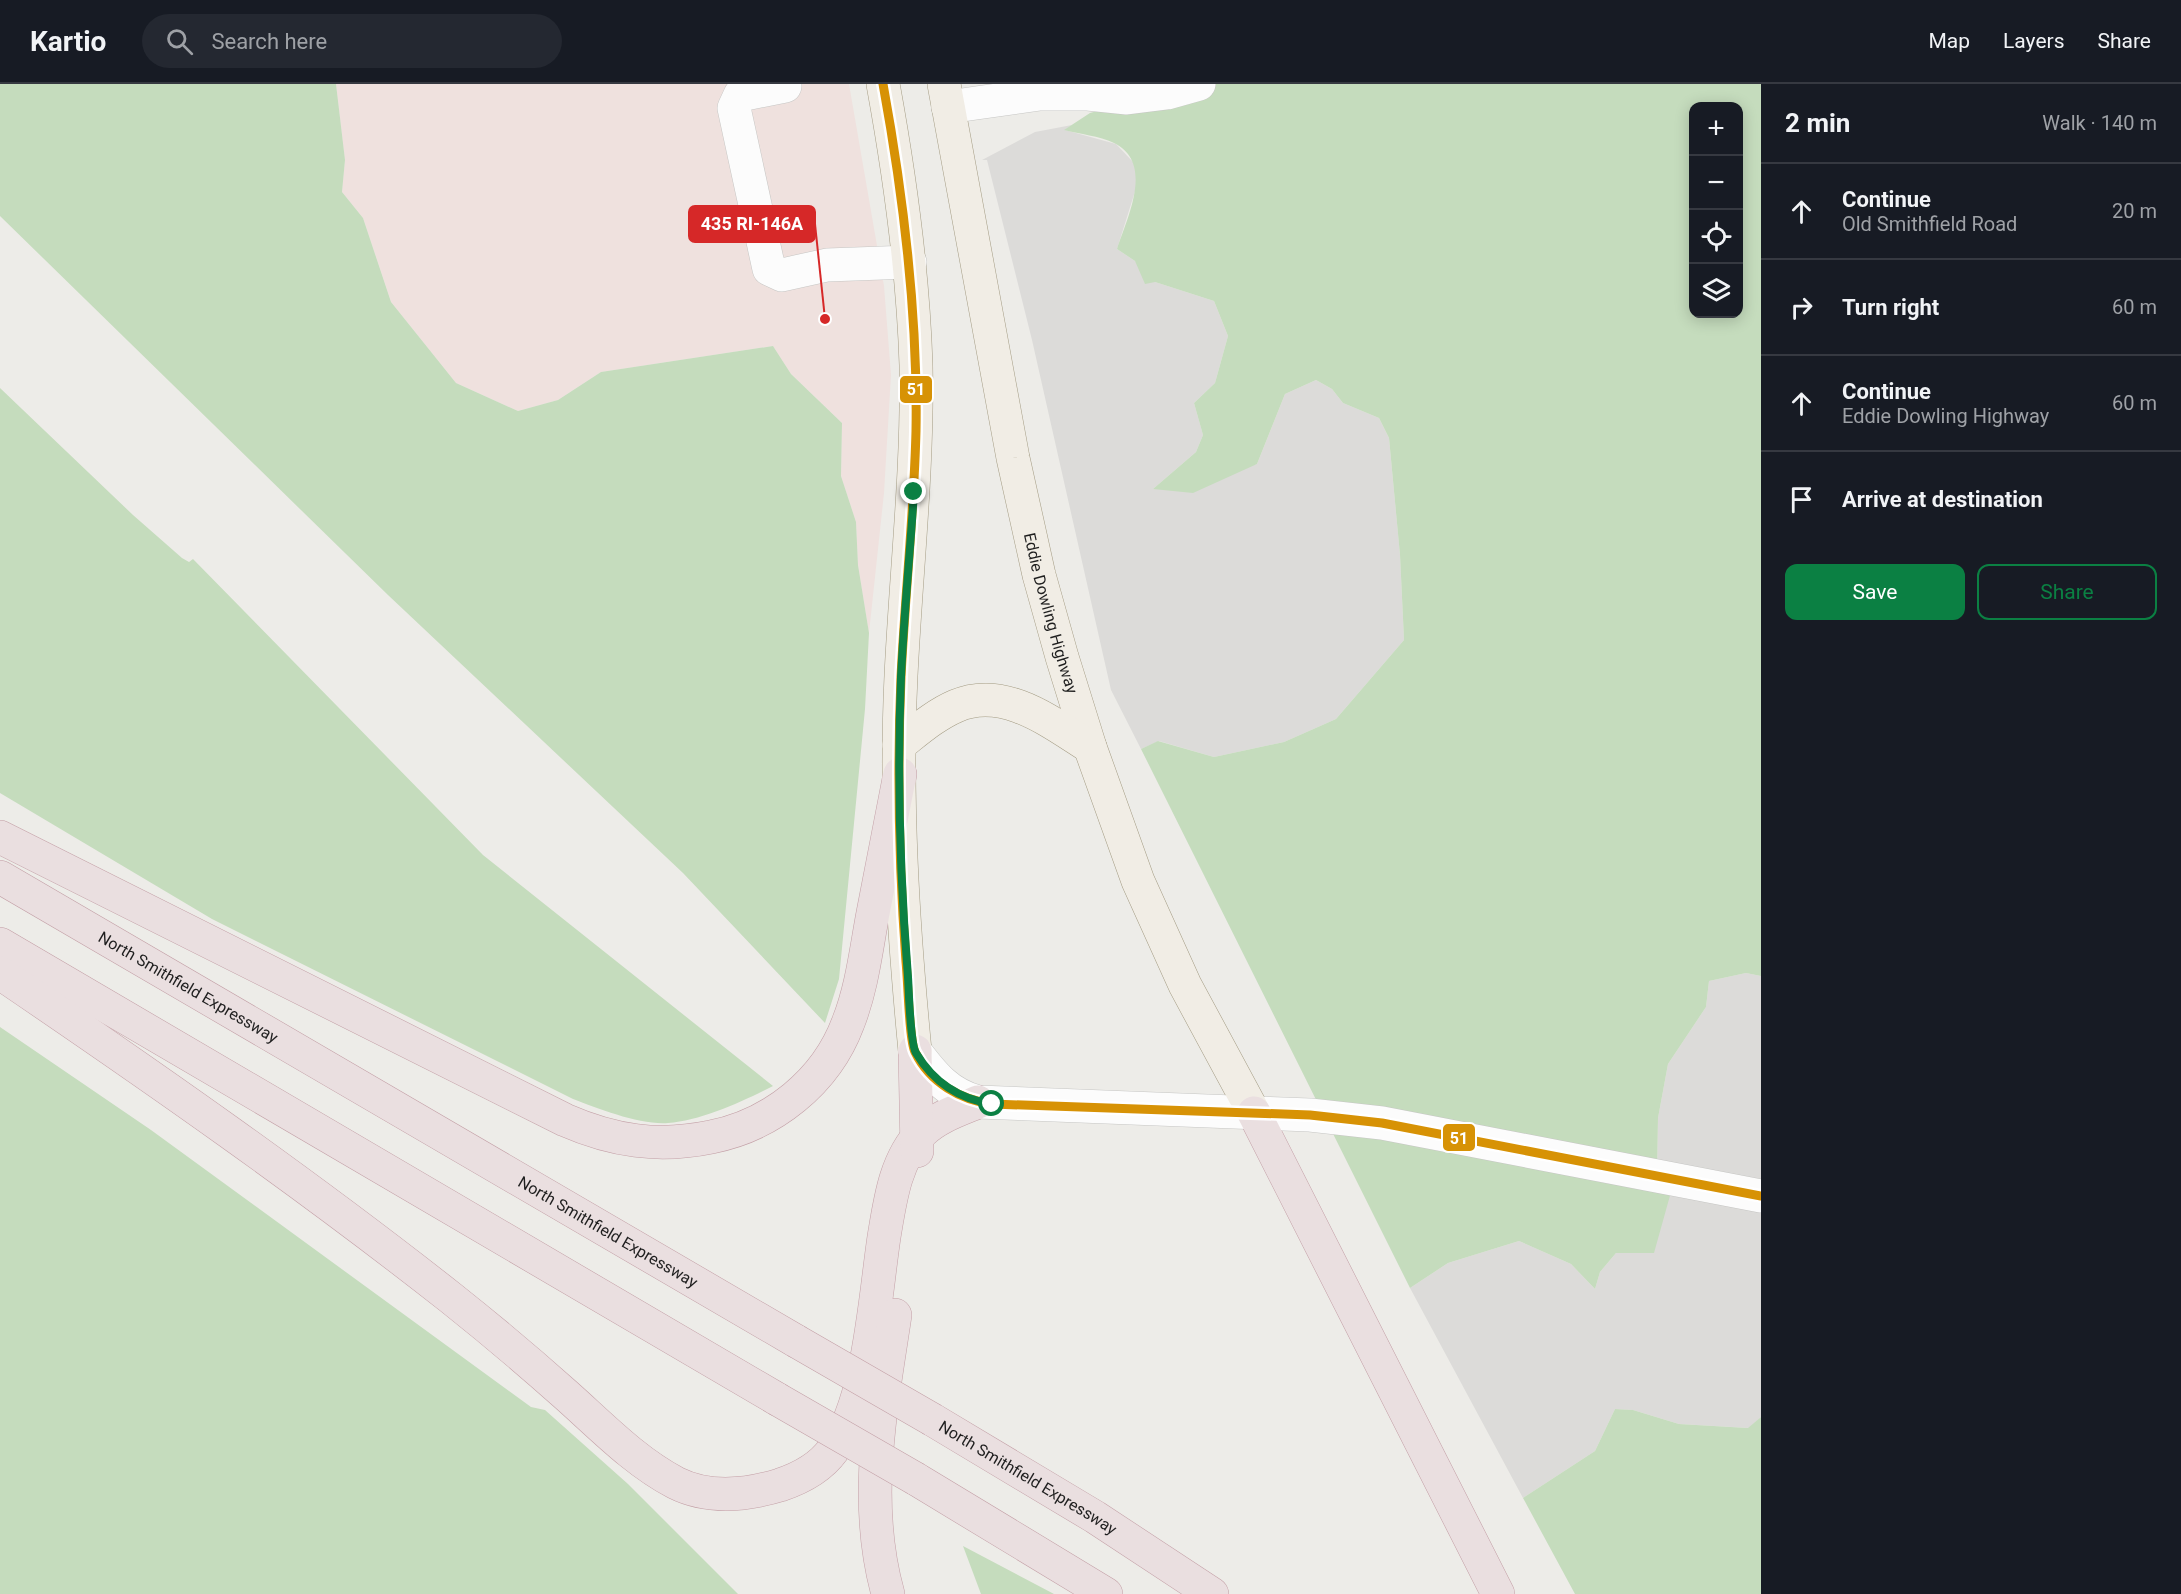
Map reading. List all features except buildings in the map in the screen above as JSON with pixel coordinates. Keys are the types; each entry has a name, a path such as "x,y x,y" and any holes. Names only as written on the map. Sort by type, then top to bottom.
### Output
{"highway":[{"path":"0,837 565,1120 609,1137 633,1142 678,1142 725,1134 783,1108 811,1082 841,1040 860,987 899,760"},
{"name":"North Smithfield Expressway","path":"0,877 933,1420 1095,1517 1212,1594"},
{"path":"0,944 916,1479 1106,1594"},
{"path":"0,973 128,1060 356,1226 540,1371 643,1462 677,1483 707,1493 735,1493 784,1484 816,1467 835,1449 850,1417 864,1366 891,1196 901,1165 918,1137 943,1117 978,1102"},
{"path":"888,1594 876,1540 875,1466 912,1201 918,1137 915,1051"},
{"path":"1254,1113 1498,1594"}],"main road":[{"path":"884,84 910,262 915,356 915,439 899,760 904,934 915,1051"},
{"name":"Eddie Dowling Highway","path":"946,95 992,355 1021,496 1042,585 1090,747 1138,881 1164,942 1213,1040 1254,1113"},
{"path":"899,760 946,711 969,701 982,700 1016,706 1036,713 1090,747"}],"street":[{"path":"946,95 1040,94 1072,89 1127,98 1167,93 1199,84"},
{"path":"785,86 740,95 734,108 769,268 782,275 827,265 910,262"},
{"path":"915,1051 941,1083 952,1092 978,1102 1254,1113 1382,1123 1761,1196"}],"shaded area":[{"path":"336,84 849,84 884,286 891,375 884,493 869,633 858,565 856,522 841,476 842,423 791,374 773,346 601,372 558,400 518,411 456,383 391,302 363,218 342,192 345,160"},
{"path":"1072,125 1065,130 1116,144 1135,164 1137,185 1117,249 1135,261 1155,282 1214,301 1228,336 1215,383 1194,403 1203,435 1196,452 1153,489 1257,464 1285,394 1316,380 1332,389 1343,403 1379,418 1389,438 1400,555 1404,640 1336,719 1284,742 1214,757 1159,741 1141,749 1111,690 1032,340 987,160 982,160 1035,132"},
{"path":"1746,973 1761,976 1761,1417 1749,1428 1679,1424 1633,1410 1615,1409 1595,1451 1523,1498 1410,1288 1448,1263 1519,1241 1571,1264 1595,1289 1600,1272 1616,1253 1657,1176 1658,1118 1668,1064 1706,1007 1709,981"}],"green space":[{"path":"0,84 336,84 345,160 342,192 363,218 391,302 456,383 518,411 558,400 601,372 773,346 791,374 842,423 841,476 856,522 858,565 869,633 865,709 839,979 825,1023 683,873 388,595 0,216"},
{"path":"1196,84 1761,84 1761,976 1746,973 1709,981 1706,1007 1668,1064 1658,1118 1657,1176 1671,1192 1654,1253 1616,1253 1600,1272 1595,1289 1571,1264 1519,1241 1448,1263 1410,1288 1141,749 1158,741 1214,757 1284,742 1336,719 1404,640 1400,555 1389,438 1379,418 1343,403 1332,389 1316,380 1285,394 1257,464 1193,493 1153,489 1196,452 1203,435 1194,403 1215,383 1228,336 1214,301 1155,282 1145,284 1135,261 1117,249 1135,192 1136,177 1133,164 1126,152 1114,143 1064,130 1090,113"},
{"path":"0,388 133,515 182,558 189,562 193,559 483,855 773,1086 736,1104 708,1114 668,1123 632,1119 583,1103 212,919 0,793"},
{"path":"0,1027 151,1130 531,1407 545,1410 628,1484 738,1594 0,1594"},
{"path":"1615,1409 1633,1410 1679,1424 1748,1428 1761,1417 1761,1594 1575,1594 1523,1498 1595,1451"},
{"path":"963,1546 1054,1594 981,1594"}],"transit line":[{"name":"51","path":"883,84 903,213 915,344 915,462 901,677 899,820 910,1023 913,1045 921,1063 938,1081 958,1094 992,1104 1310,1115 1382,1123 1761,1196"}],"place":[{"name":"435 RI-146A","path":"825,319"}],"route":[{"path":"914,492 901,675 899,745 904,934 915,1051 933,1075 952,1092 966,1099 992,1104"}]}
